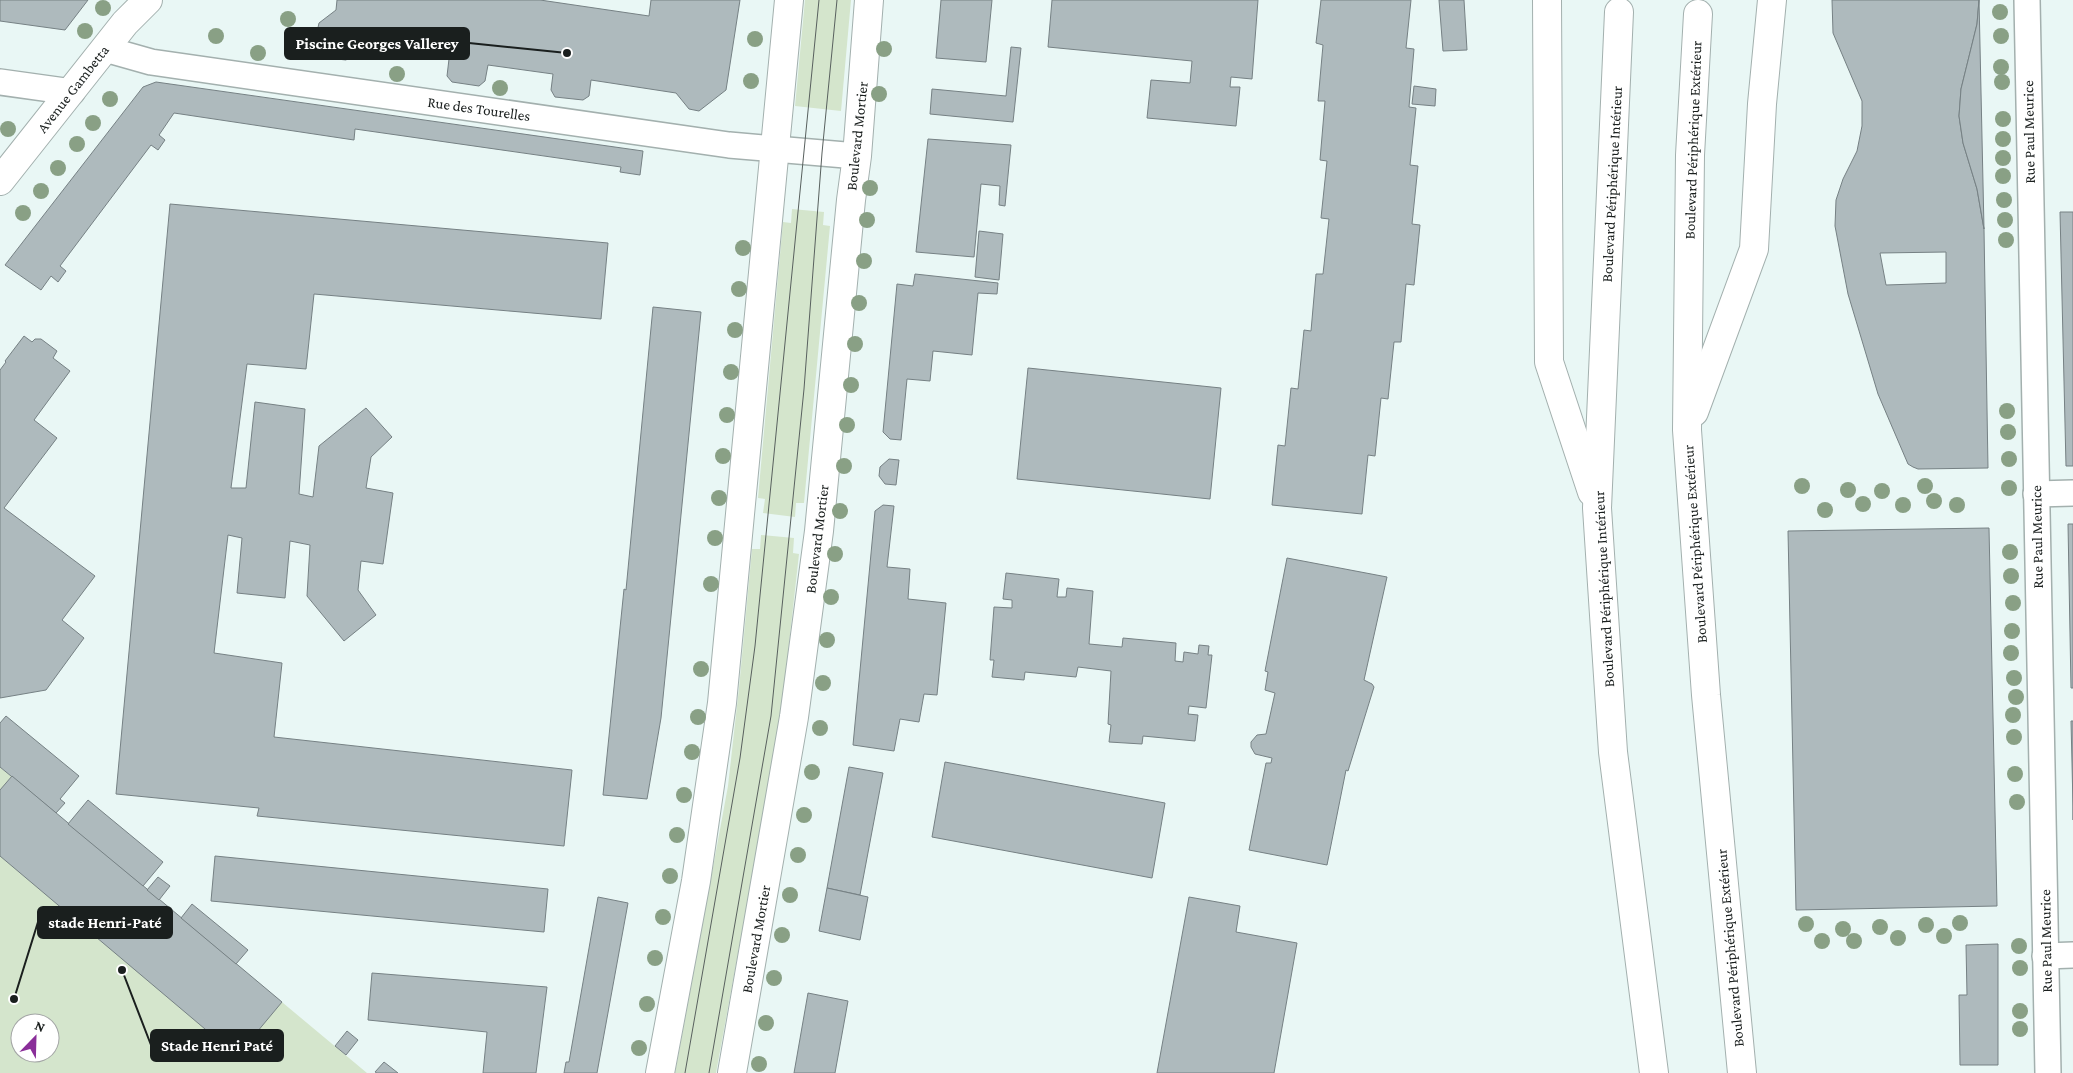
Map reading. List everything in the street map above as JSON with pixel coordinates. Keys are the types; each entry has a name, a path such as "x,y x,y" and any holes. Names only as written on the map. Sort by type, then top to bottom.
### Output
{"main road":[{"name":"Avenue Gambetta","path":"0,181 125,23 148,0"},
{"path":"660,1073 696,881 722,703 789,0"},
{"name":"Boulevard Mortier","path":"732,1073 794,717 818,536 857,156 869,0"},
{"path":"1548,0 1549,362 1597,508"},
{"path":"1687,430 1754,249 1762,104 1772,0"},
{"name":"Boulevard Périphérique Intérieur","path":"1619,12 1597,508 1613,752 1654,1073"},
{"name":"Boulevard Périphérique Extérieur","path":"1698,14 1690,155 1687,430 1706,695 1742,1073"}],"street":[{"name":"Rue Paul Meurice","path":"2027,0 2048,1073"},
{"name":"Rue des Tourelles","path":"104,49 161,64 707,142 857,156"},
{"path":"0,82 72,92"},
{"path":"2036,494 2073,493"},
{"path":"2045,956 2073,956"}],"green space":[{"path":"805,0 851,0 841,111 795,106"},
{"path":"792,209 824,212 823,225 830,226 804,503 796,503 795,517 763,513 765,499 758,498 783,222 791,223"},
{"path":"761,535 794,538 793,553 799,554 780,725 716,1073 675,1073 728,786 752,549 760,549"},
{"path":"0,767 367,1073 0,1073"}],"building":[{"path":"0,0 88,0 65,30 0,21"},
{"path":"337,0 540,0 649,16 651,0 740,0 726,90 699,111 689,109 676,93 591,80 589,96 583,100 555,97 551,90 553,74 488,65 485,81 479,86 452,82 447,76 449,59 363,48 346,60 337,59 317,32 319,23 336,10"},
{"path":"941,0 992,0 986,62 936,58"},
{"path":"1052,0 1258,0 1252,79 1231,77 1230,87 1240,87 1236,126 1147,118 1151,80 1190,83 1192,61 1048,47"},
{"path":"1321,0 1411,0 1406,48 1414,49 1409,107 1416,108 1410,165 1418,166 1412,224 1420,225 1414,285 1406,284 1401,342 1394,342 1388,399 1381,398 1375,456 1368,455 1362,514 1272,505 1278,445 1285,446 1291,388 1298,389 1304,330 1311,331 1316,274 1323,274 1329,219 1321,218 1327,161 1320,160 1325,101 1318,101 1323,45 1316,43"},
{"path":"1439,0 1464,0 1467,50 1443,51"},
{"path":"1832,0 1979,0 1977,24 1961,89 1959,116 1963,143 1977,189 1984,229 1988,468 1918,469 1908,464 1878,394 1848,294 1835,226 1836,200 1843,179 1857,151 1862,126 1862,101 1833,33","holes":["1946,252 1946,283 1886,285 1880,253"]},
{"path":"1979,0 1984,229 1977,189 1963,143 1959,116 1961,89 1977,24"},
{"path":"1011,47 1021,48 1013,122 930,114 932,89 1006,96"},
{"path":"156,82 643,151 640,175 620,172 621,167 355,129 354,140 174,113 159,135 165,140 158,150 151,145 60,266 66,271 58,282 51,276 41,290 5,265 143,87"},
{"path":"1414,86 1436,89 1435,106 1412,104"},
{"path":"928,139 1011,145 1005,206 999,205 1000,186 981,184 974,257 916,252"},
{"path":"170,204 608,243 601,319 314,294 306,369 247,364 231,488 246,488 255,402 305,409 299,494 313,497 319,446 366,408 392,437 371,457 366,488 393,493 383,564 361,561 358,590 376,615 344,641 307,596 310,545 290,541 285,598 237,593 242,538 228,535 214,653 282,663 274,737 572,770 564,846 257,816 259,808 116,794"},
{"path":"2060,212 2073,212 2073,466 2066,466"},
{"path":"979,231 1003,234 999,280 975,277"},
{"path":"915,274 998,283 997,294 978,293 972,355 933,351 930,381 907,379 901,440 890,439 883,432 897,284 913,286"},
{"path":"653,307 701,312 661,718 647,799 603,795 624,589 626,590"},
{"path":"24,336 32,342 35,339 41,339 57,351 53,358 70,371 34,420 57,438 4,508 95,576 62,620 84,638 46,690 0,698 0,370"},
{"path":"1028,368 1221,388 1210,499 1017,479"},
{"path":"889,459 899,460 896,485 885,484 879,476 880,467"},
{"path":"883,505 894,506 887,567 910,569 908,599 946,603 937,695 924,694 919,722 900,719 894,751 853,745 875,511"},
{"path":"2068,524 2073,524 2073,688 2071,688"},
{"path":"1989,528 1997,906 1796,910 1788,531"},
{"path":"1287,558 1387,577 1364,680 1374,687 1348,771 1346,770 1327,865 1249,850 1266,763 1271,763 1272,758 1255,754 1251,747 1251,742 1257,735 1266,734 1275,693 1265,690 1268,672 1265,671"},
{"path":"1006,573 1059,579 1057,597 1066,597 1067,588 1093,591 1089,644 1122,647 1123,638 1176,643 1175,661 1183,662 1184,652 1198,654 1199,645 1209,646 1208,655 1212,655 1206,708 1189,706 1188,714 1198,715 1195,741 1143,736 1142,744 1109,742 1111,725 1108,724 1111,671 1078,667 1076,677 1025,672 1024,680 992,677 994,660 990,660 994,607 1012,608 1012,600 1003,599"},
{"path":"6,716 79,776 60,799 65,803 56,813 0,767 0,723"},
{"path":"2071,721 2073,721 2073,806"},
{"path":"945,762 1165,803 1152,878 932,837"},
{"path":"849,767 883,773 860,895 827,888"},
{"path":"12,776 282,1002 237,1056 0,856 0,790"},
{"path":"88,800 163,862 143,886 68,824"},
{"path":"215,856 548,889 544,932 211,901"},
{"path":"158,877 170,886 159,900 147,890"},
{"path":"827,888 868,897 860,940 819,931"},
{"path":"598,897 628,903 597,1073 564,1073 566,1062 569,1062"},
{"path":"1189,897 1240,906 1236,932 1297,943 1274,1073 1157,1073"},
{"path":"192,904 248,950 236,964 181,918"},
{"path":"1998,944 1998,1065 1960,1065 1959,995 1967,995 1966,945"},
{"path":"372,973 547,987 536,1073 483,1073 487,1032 368,1020"},
{"path":"808,993 848,1001 835,1073 794,1073"},
{"path":"347,1031 358,1040 346,1055 335,1046"},
{"path":"384,1062 398,1073 375,1072"}],"tram line":[{"path":"685,1073 740,758 755,646 819,0"},
{"path":"709,1073 771,716 804,389 822,153 837,0"}],"place":[{"name":"Piscine Georges Vallerey","path":"567,53"},
{"name":"Stade Henri Paté","path":"122,970"},
{"name":"stade Henri-Paté","path":"14,999"}]}
